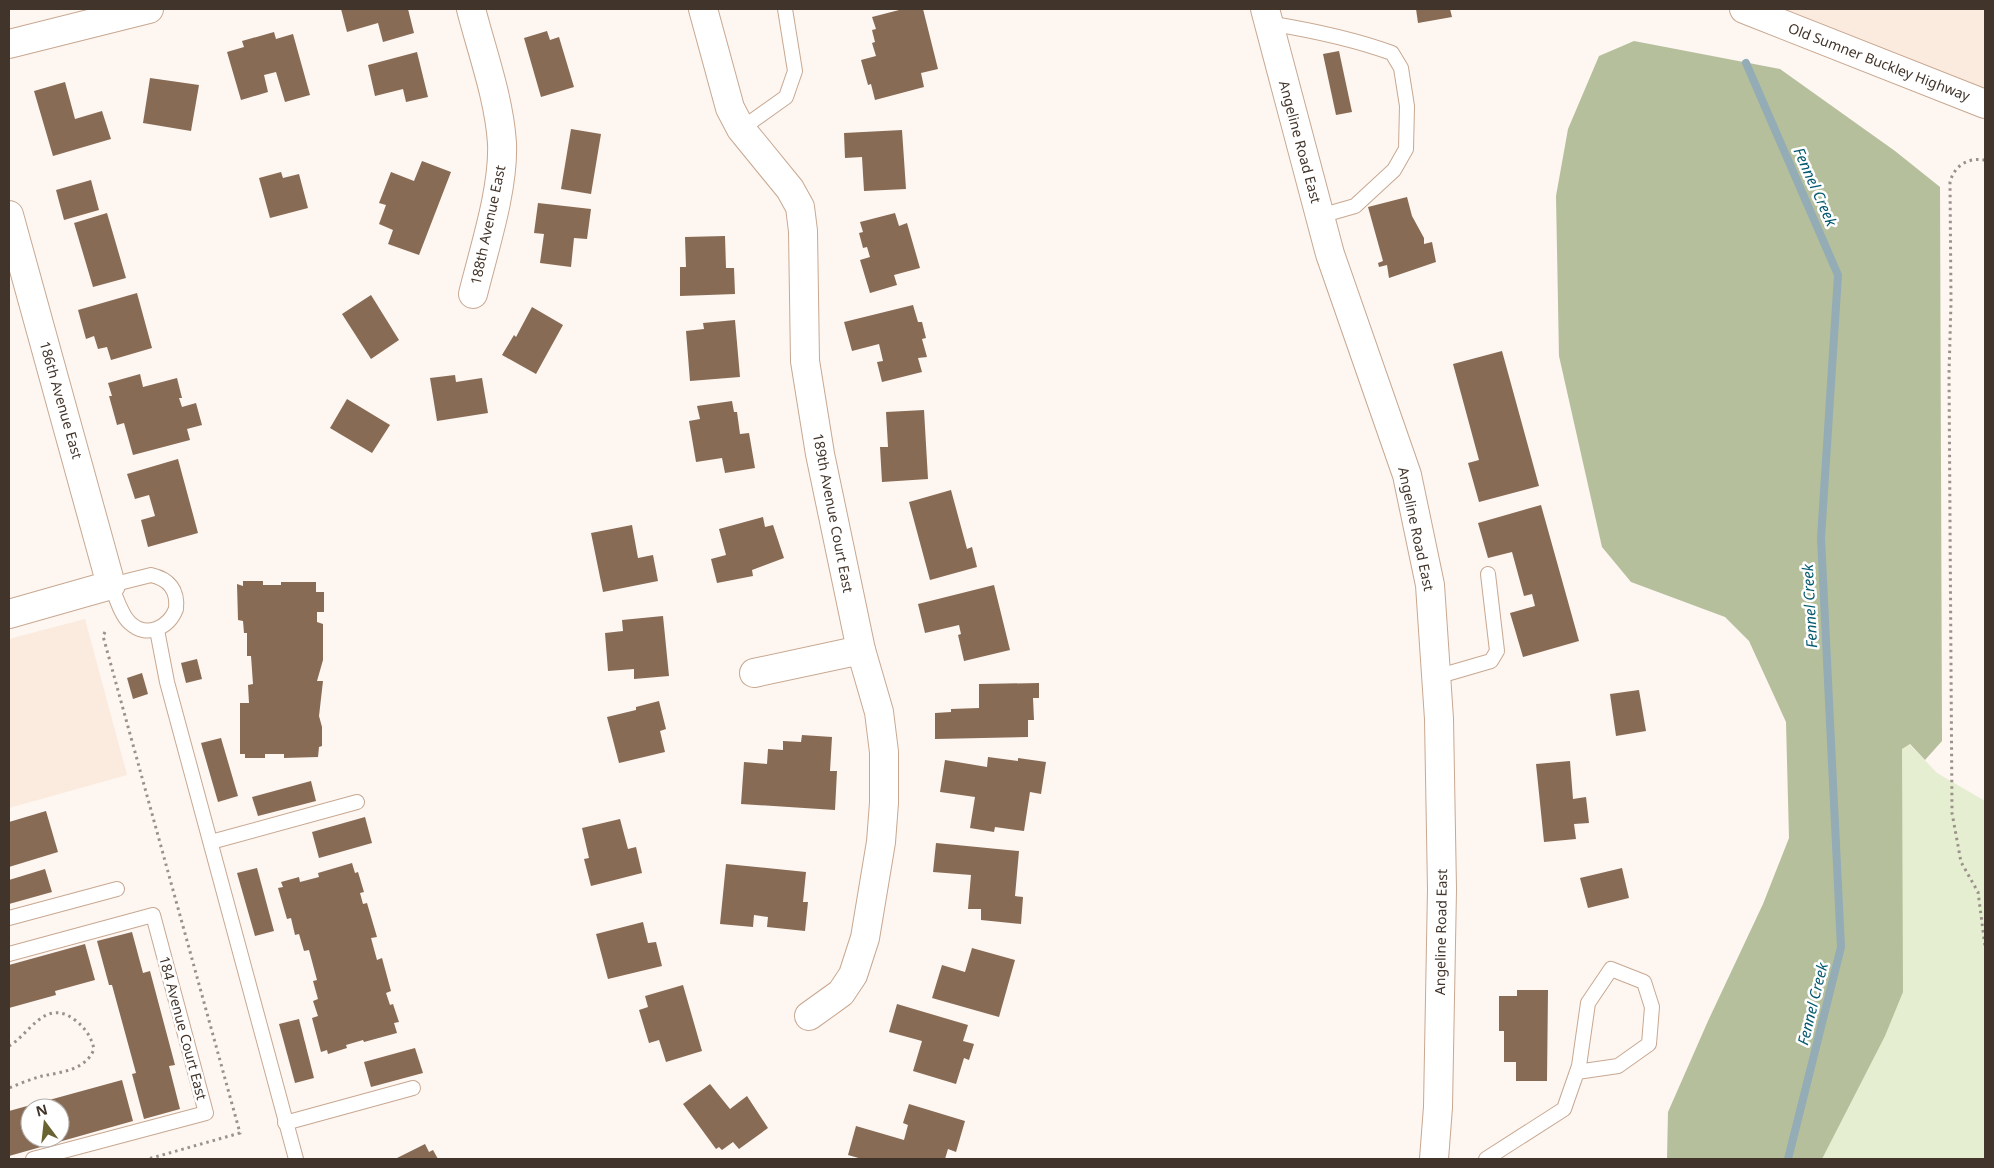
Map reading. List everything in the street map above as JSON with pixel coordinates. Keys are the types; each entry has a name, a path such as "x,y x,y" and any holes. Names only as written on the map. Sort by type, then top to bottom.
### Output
{"street":[{"path":"9,44 149,9"},
{"name":"188th Avenue East","path":"471,9 500,121 502,146 500,177 473,294"},
{"name":"189th Avenue Court East","path":"703,9 730,108 741,129 790,188 800,207 803,231 805,361 820,454 861,650 880,712 884,752 884,804 881,842 865,938 853,975 841,993 809,1016"},
{"name":"Old Sumner Buckley Highway","path":"1744,9 1985,104"},
{"name":"Angeline Road East","path":"1267,16 1330,254 1407,475 1430,585 1436,677 1442,889 1438,1107 1434,1159"},
{"name":"186th Avenue East","path":"9,214 111,585"},
{"path":"9,614 111,585"},
{"path":"754,673 861,650"}],"lane":[{"path":"741,129 786,97 795,71 785,9"},
{"path":"1267,16 1392,53 1401,68 1407,106 1406,149 1394,170 1355,206 1320,216"},
{"path":"1436,677 1492,662 1497,651 1488,574"},
{"path":"150,575 168,582 174,590 176,609 173,618 157,630 147,631 138,629 130,623 111,585 150,575"},
{"path":"157,630 167,682 296,1159"},
{"path":"211,842 357,802"},
{"path":"9,918 117,889"},
{"name":"184 Avenue Court East","path":"9,954 153,915 206,1113 33,1159"},
{"path":"1486,1159 1564,1110 1577,1072 1588,1003 1611,969 1644,982 1652,1007 1649,1044 1618,1066 1577,1072"},
{"path":"285,1123 413,1088"}],"path":[{"path":"1985,160 1975,159 1964,163 1952,174 1950,182 1952,813 1961,862 1978,892 1985,946"},
{"path":"9,1046 40,1019 54,1014 71,1018 85,1029 94,1049 91,1056 76,1068 40,1077 9,1088"}],"shaded area":[{"path":"1754,9 1985,9 1985,104"},
{"path":"85,619 127,775 9,808 9,639"}],"green space":[{"path":"1634,41 1780,69 1895,151 1940,187 1942,741 1925,760 1910,744 1902,749 1903,992 1885,1036 1822,1159 1667,1159 1668,1112 1763,904 1789,838 1786,722 1749,641 1725,617 1631,582 1602,547 1559,356 1556,196 1568,129 1599,56"},
{"path":"1909,744 1937,773 1985,801 1985,1159 1822,1159 1902,749"}],"building":[{"path":"341,9 408,9 414,33 383,42 378,23 347,32"},
{"path":"903,9 923,9 938,69 921,73 924,87 875,100 871,84 868,85 861,60 876,56 872,43 875,42 872,30 876,29 872,17"},
{"path":"1416,9 1450,9 1452,17 1418,23"},
{"path":"547,31 550,40 559,37 574,87 541,97 524,38"},
{"path":"274,32 276,39 293,34 310,95 285,102 276,72 264,75 268,92 241,100 227,52 244,47 242,41"},
{"path":"1339,51 1352,112 1336,115 1323,54"},
{"path":"417,52 428,97 406,102 403,89 375,96 368,65"},
{"path":"150,78 199,85 191,131 143,123"},
{"path":"65,82 75,119 102,111 111,139 53,156 34,91"},
{"path":"571,129 601,134 591,194 561,189"},
{"path":"902,130 906,189 864,191 862,157 845,158 844,133"},
{"path":"422,161 451,172 419,255 388,244 393,230 379,224 386,205 379,203 391,172 414,181"},
{"path":"281,172 283,178 299,174 308,208 270,218 259,178"},
{"path":"91,180 99,210 64,220 56,190"},
{"path":"1407,197 1412,216 1424,238 1424,244 1432,242 1436,262 1389,278 1387,265 1379,267 1378,263 1383,261 1368,207"},
{"path":"538,203 591,209 587,239 574,238 571,267 540,263 544,234 534,233"},
{"path":"107,213 126,278 93,287 74,223"},
{"path":"895,213 899,226 907,223 920,268 894,275 897,285 870,293 860,260 870,257 867,247 863,248 859,233 863,232 860,222"},
{"path":"725,236 726,268 734,268 735,294 680,296 680,267 686,267 685,237"},
{"path":"137,293 152,348 111,360 107,347 98,349 94,336 86,339 78,310"},
{"path":"371,295 399,340 371,359 342,314"},
{"path":"913,305 918,322 922,322 926,338 922,339 927,357 918,358 922,372 882,382 877,362 883,361 879,344 852,351 844,322"},
{"path":"532,307 563,325 536,374 502,355 514,335 516,337"},
{"path":"735,320 740,377 690,381 686,331 704,329 703,323"},
{"path":"1502,351 1539,486 1479,502 1468,463 1479,460 1453,364"},
{"path":"140,374 143,387 177,378 182,398 179,398 182,407 196,403 202,425 187,429 190,440 133,455 124,423 117,425 109,396 112,396 108,383"},
{"path":"455,375 456,382 482,378 488,413 437,421 430,378"},
{"path":"347,399 390,425 372,453 330,428"},
{"path":"732,401 734,412 737,412 740,434 749,433 755,468 725,473 722,458 696,462 689,421 700,419 697,406"},
{"path":"924,410 928,479 882,482 880,447 888,447 886,412"},
{"path":"178,459 198,533 148,547 141,520 155,516 149,495 135,499 127,474"},
{"path":"951,490 967,549 972,547 977,567 930,580 909,502"},
{"path":"1541,505 1579,641 1523,657 1510,613 1535,606 1532,594 1524,596 1512,552 1488,558 1478,523"},
{"path":"763,517 765,527 773,525 784,558 752,570 753,576 717,583 711,559 726,555 719,529"},
{"path":"632,525 638,558 653,555 658,581 603,592 591,533"},
{"path":"243,581 263,581 263,585 281,585 281,582 316,582 316,592 324,592 324,612 317,612 317,622 323,624 323,660 317,681 323,681 319,716 322,727 322,746 319,747 318,757 284,758 284,754 265,754 265,758 245,758 245,754 240,754 240,703 249,703 248,685 253,684 251,656 247,656 247,633 244,633 243,621 238,620 237,584 243,586"},
{"path":"994,585 1010,650 964,661 958,635 961,634 959,625 925,633 918,604"},
{"path":"663,616 669,676 634,679 634,669 608,671 605,633 623,631 622,620"},
{"path":"197,659 202,679 186,683 181,663"},
{"path":"142,673 148,694 133,699 127,678"},
{"path":"1039,683 1039,698 1033,698 1034,720 1028,720 1028,737 935,739 935,713 951,712 951,709 979,708 979,684"},
{"path":"1639,690 1646,731 1616,736 1610,694"},
{"path":"659,701 666,729 660,731 665,752 619,763 607,717 636,710 636,707"},
{"path":"802,735 832,737 830,771 837,771 835,810 741,804 744,762 767,764 768,749 783,750 783,741 801,742"},
{"path":"221,738 238,796 218,802 201,743"},
{"path":"988,757 1018,761 1018,758 1046,762 1041,794 1030,792 1024,831 995,827 994,832 970,828 975,797 940,792 945,760 987,767"},
{"path":"1570,761 1573,799 1586,797 1589,823 1574,824 1576,839 1544,842 1536,764"},
{"path":"311,781 316,801 258,816 252,797"},
{"path":"46,811 58,852 9,867 9,822"},
{"path":"365,817 372,843 319,858 312,832"},
{"path":"620,819 628,849 636,847 642,873 591,886 584,859 589,858 582,828"},
{"path":"936,843 1019,851 1015,896 1023,897 1021,924 981,920 981,909 968,909 971,875 933,872"},
{"path":"352,863 355,873 358,872 364,892 360,893 363,904 367,903 377,937 371,938 377,960 382,958 391,991 386,993 390,1005 393,1004 399,1022 394,1023 397,1033 346,1045 347,1048 328,1054 327,1050 321,1052 312,1018 318,1016 313,1001 318,999 313,981 317,980 309,950 304,951 299,934 295,935 291,918 287,919 278,888 283,887 281,882 299,877 300,882 319,877 318,873"},
{"path":"726,864 806,872 803,902 808,902 805,931 767,927 768,917 754,915 753,927 720,924"},
{"path":"257,868 274,931 255,936 237,873"},
{"path":"1622,868 1629,898 1588,908 1580,878"},
{"path":"45,869 52,892 9,904 9,880"},
{"path":"643,922 648,943 656,942 662,966 608,979 596,934"},
{"path":"132,932 143,973 150,971 175,1065 169,1066 180,1109 144,1119 132,1074 136,1073 112,985 109,985 97,941"},
{"path":"85,944 95,980 55,991 56,995 9,1008 9,965"},
{"path":"972,948 1015,960 999,1017 932,998 942,965 965,972"},
{"path":"683,985 702,1051 666,1062 659,1040 649,1043 639,1010 648,1007 645,996"},
{"path":"1517,990 1548,990 1547,1081 1516,1081 1516,1062 1504,1062 1504,1031 1499,1031 1499,996 1517,996"},
{"path":"897,1004 968,1025 963,1041 974,1044 969,1060 964,1058 956,1084 913,1071 922,1041 889,1032"},
{"path":"299,1019 314,1078 295,1083 279,1024"},
{"path":"415,1048 423,1073 371,1087 364,1062"},
{"path":"122,1080 133,1121 70,1139 70,1098 56,1098"},
{"path":"710,1084 730,1109 747,1096 768,1128 739,1149 733,1142 722,1150 719,1147 716,1149 683,1104"},
{"path":"909,1104 965,1121 956,1152 948,1149 945,1159 862,1159 848,1155 856,1126 904,1140 908,1125 903,1123"},
{"path":"20,1108 20,1148 37,1148 9,1156 9,1111"},
{"path":"425,1144 429,1152 433,1150 438,1159 395,1159"}],"waterway":[{"name":"Fennel Creek","path":"1746,63 1838,275 1821,538 1841,947 1788,1159"}]}
